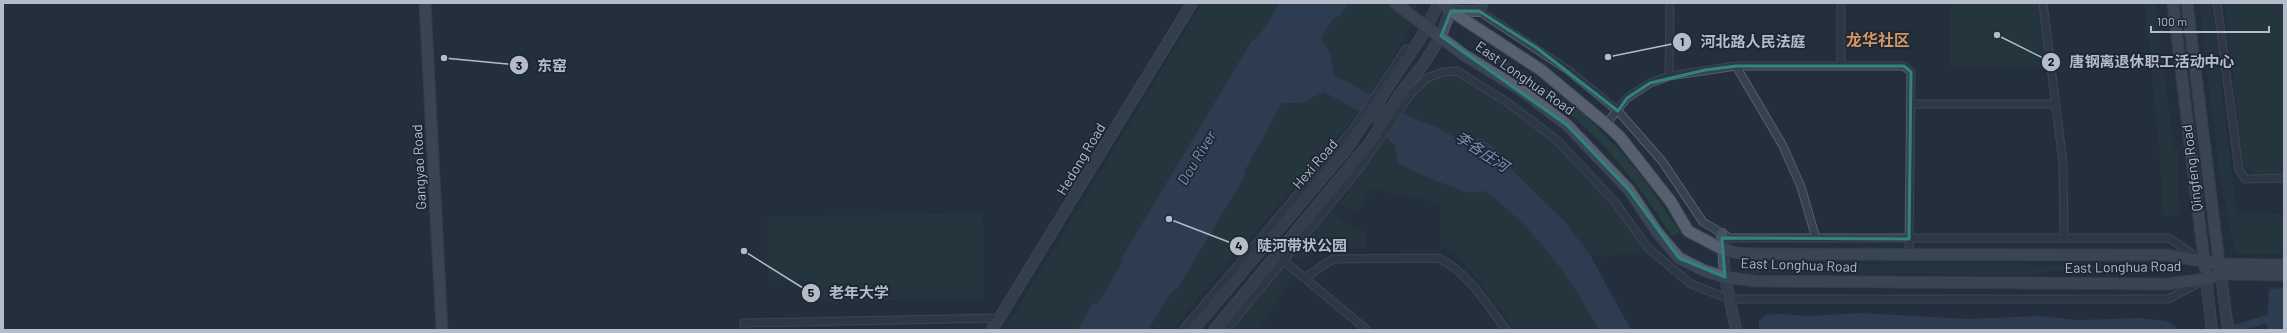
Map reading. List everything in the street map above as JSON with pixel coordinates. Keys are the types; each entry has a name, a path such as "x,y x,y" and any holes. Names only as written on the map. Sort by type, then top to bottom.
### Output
{"main road":[{"name":"Gangyao Road","path":"425,3 442,330"},
{"name":"Hedong Road","path":"992,330 1192,3"},
{"name":"East Longhua Road","path":"1395,3 1441,36 1464,55 1520,90 1567,125 1629,190 1657,232 1678,258 1704,271 1725,277 1755,281 2167,284 2206,279 2220,269 2284,265"},
{"name":"Hexi Road","path":"1193,330 1346,150 1357,129 1427,26 1439,3"},
{"name":"East Longhua Road","path":"1443,3 1452,7 1541,70 1606,124 1620,138 1667,197 1688,231 1722,249 1738,253 1755,254 2167,254 2205,263 2220,269 2284,275"},
{"name":"Qingfeng Road","path":"2173,3 2212,330"},
{"name":"Qingfeng Road","path":"2187,3 2228,330"},
{"name":"Hexi Road","path":"1214,330 1374,141 1400,94 1423,65 1441,36 1452,7"},
{"path":"1452,7 1481,7"},
{"path":"1722,234 1725,277 1736,330"}],"street":[{"path":"1669,76 1670,3"},
{"path":"1840,66 1841,3"},
{"path":"2043,3 2054,104 2063,163 2064,238"},
{"path":"2217,3 2239,170 2245,179 2284,178"},
{"path":"1481,7 1568,70 1618,111 1662,161 1703,222 1730,238 1756,240 1816,238 2169,238 2205,263"},
{"path":"1385,87 1406,49"},
{"path":"1736,66 1783,146 1800,187 1816,238"},
{"path":"1606,124 1627,98 1650,83 1669,76 1736,66 1904,66 1911,72 1909,254"},
{"path":"1226,330 1356,174 1374,141 1411,94 1427,78 1443,72 1457,71 1507,102 1558,140 1594,177 1615,202 1648,248 1691,284 1729,298 2168,298 2206,279"},
{"path":"1911,104 2054,104"},
{"path":"1184,330 1357,129"},
{"path":"1304,278 1333,259 1438,258 1450,264 1476,289 1506,330"},
{"path":"1283,260 1367,330"},
{"path":"744,330 744,323 999,318"}],"highlighted area":[{"path":"1451,11 1479,11 1537,48 1618,111 1627,98 1650,83 1705,70 1736,66 1904,66 1911,72 1909,239 1722,238 1725,277 1679,258 1629,190 1567,125 1441,36"}],"green space":[{"path":"1202,3 1417,3 1417,15 1380,79 1346,128 1188,309 1174,330 1005,330"},
{"path":"1950,3 2040,3 2046,68 1950,67"},
{"path":"2145,3 2155,3 2174,150 2178,150 2177,184 2181,215 2163,215 2160,158"},
{"path":"2199,3 2211,3 2237,213 2284,214 2284,254 2236,254 2220,179"},
{"path":"2225,3 2284,3 2284,173 2253,173 2243,165"},
{"path":"1481,47 1515,66 1585,115 1625,156 1646,182 1680,232 1672,237 1633,180 1588,130 1564,108 1538,88 1480,51"},
{"path":"1455,75 1514,110 1548,136 1580,166 1624,217 1647,252 1591,257 1631,330 1515,330 1490,295 1455,252 1440,246 1440,203 1371,189 1356,213 1340,204 1430,78"},
{"path":"1330,212 1351,226 1365,231 1366,248 1324,249 1301,261 1294,256"},
{"path":"983,213 984,299 814,301 814,280 768,281 767,217"},
{"path":"1747,264 2171,266 2171,269 2065,269 2030,275 1751,273 1745,269"},
{"path":"1283,268 1294,274 1259,330 1231,330"}],"water":[{"path":"1280,3 1348,3 1340,16 1334,18 1321,38 1330,53 1334,75 1417,120 1439,128 1452,136 1482,139 1499,152 1502,160 1566,223 1591,257 1631,330 1599,330 1576,290 1550,254 1520,221 1485,191 1469,193 1431,179 1399,164 1394,145 1361,112 1324,92 1301,103 1282,103 1245,170 1245,176 1177,289 1171,292 1148,330 1077,330 1092,305 1098,303 1123,262 1122,257 1251,42 1259,36"},
{"path":"2284,288 2284,330 2267,330 2269,289"},
{"path":"1861,313 1969,319 2039,316 2078,320 2139,318 2166,321 2175,326 2177,330 1759,329 1759,321 1766,315 1777,314 1811,316"}],"waterway":[{"path":"2231,330 2267,319 2284,320"}],"place":[{"name":"唐钢离退休职工活动中心","path":"1997,35"},
{"name":"河北路人民法庭","path":"1608,57"},
{"name":"东窑","path":"444,58"},
{"name":"陡河带状公园","path":"1169,219"},
{"name":"老年大学","path":"744,251"}],"district":[{"name":"龙华社区","path":"1878,40"}],"water label":[{"name":"李各庄河","path":"1482,152"},
{"name":"Dou River","path":"1197,158"}]}
